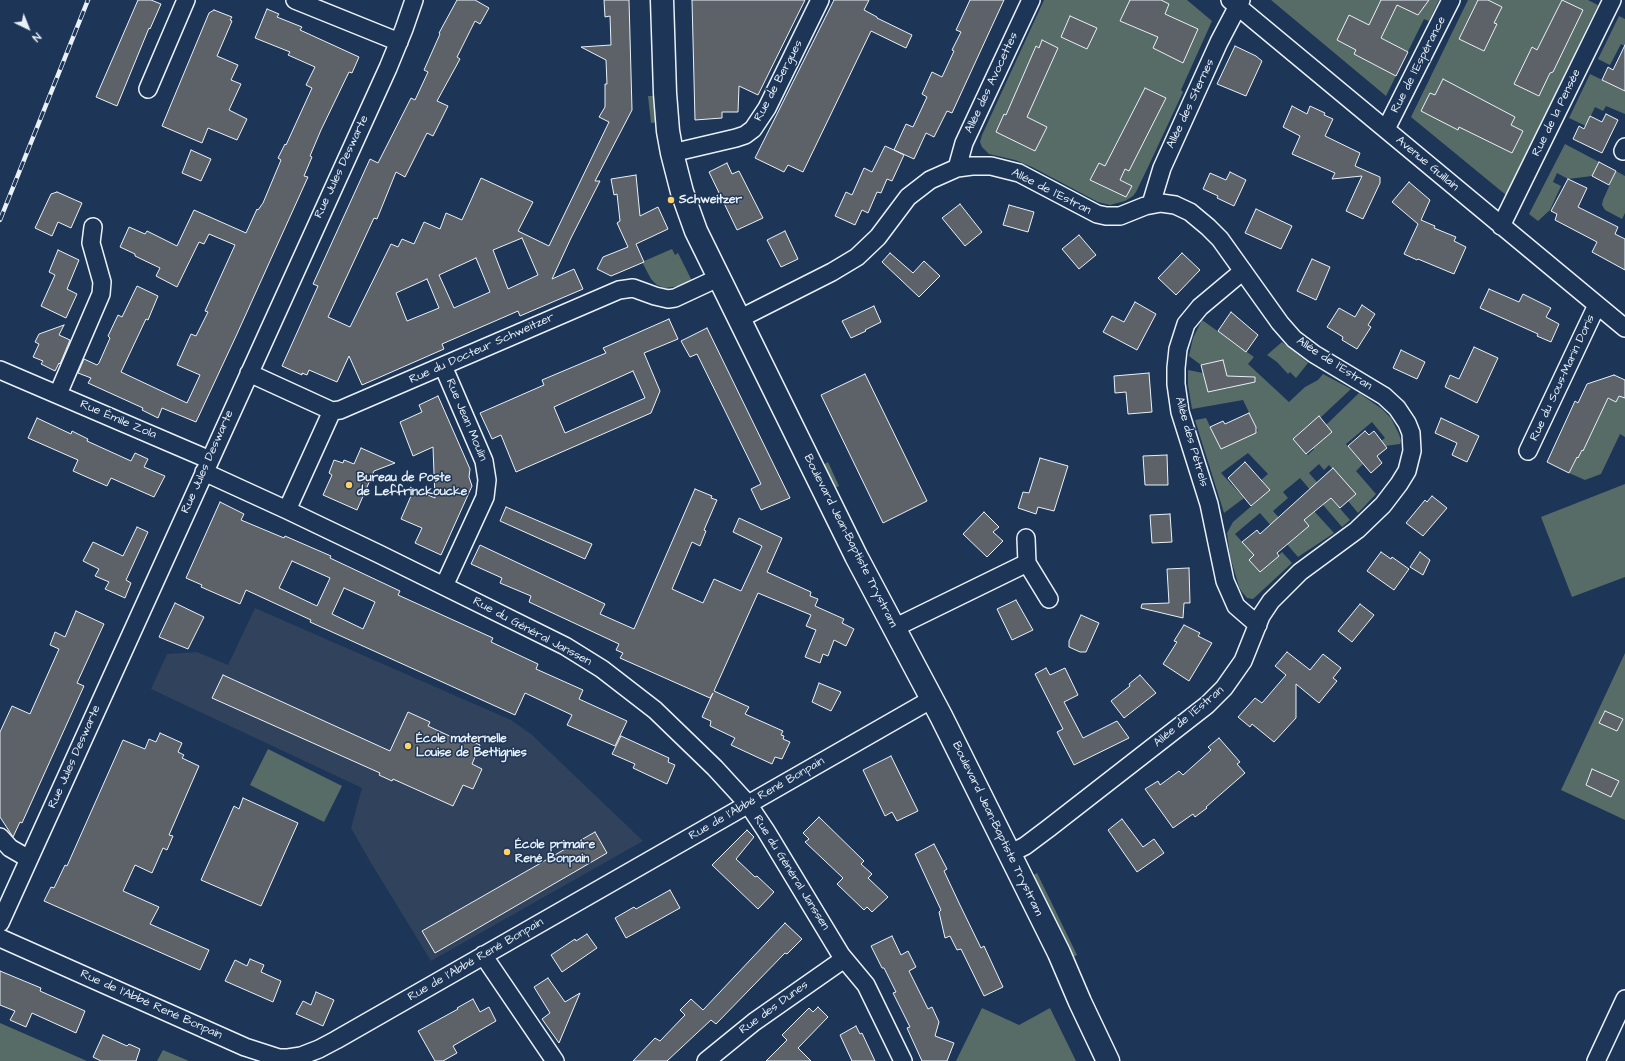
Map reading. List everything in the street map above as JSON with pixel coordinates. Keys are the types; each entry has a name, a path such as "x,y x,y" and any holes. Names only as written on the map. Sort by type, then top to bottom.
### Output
{"street":[{"path":"148,89 186,0"},
{"path":"295,0 399,42"},
{"name":"Rue Jules Deswarte","path":"0,923 399,42 414,0"},
{"name":"Boulevard Jean-Baptiste Trystram","path":"662,0 664,93 672,153 686,205 698,237 856,556 932,699 1010,854 1059,953 1108,1061"},
{"name":"Rue de Bergues","path":"672,153 736,138 753,129 767,108 820,0"},
{"name":"Allée des Avocettes","path":"957,168 964,143 1030,0"},
{"name":"Rue de l'Espérance","path":"1386,129 1451,0"},
{"name":"Rue de la Pensée","path":"1501,226 1612,0"},
{"path":"1618,0 1625,3"},
{"name":"Avenue Guillain","path":"1236,2 1501,226 1625,328"},
{"name":"Allée des Sternes","path":"1151,204 1162,168 1236,2"},
{"name":"Allée de l'Estran","path":"739,319 832,272 858,257 878,237 897,210 914,191 939,175 957,168 981,166 1010,170 1028,177 1097,214 1120,216 1151,204 1161,203 1180,207 1194,216 1216,235 1278,320 1294,339 1314,354 1378,392 1392,403 1407,423 1411,433 1411,457 1407,471 1399,484 1383,505 1368,521 1346,540 1291,580 1267,606 1239,669 1230,682 1207,705 1030,843 1010,854"},
{"path":"58,394 101,294 102,282 91,243 93,227"},
{"name":"Allée des Pétrels","path":"1243,270 1200,307 1186,324 1180,338 1178,349 1176,384 1180,412 1209,504 1225,581 1236,606 1258,625"},
{"name":"Rue du Docteur Schweitzer","path":"332,411 343,409 619,290 633,288 668,299 675,298 718,278"},
{"name":"Rue du Sous-Marin Doris","path":"1528,451 1597,305"},
{"name":"Rue Jean Moulin","path":"443,366 484,461 488,480 482,502 444,586"},
{"name":"Rue Émile Zola","path":"0,370 58,394 207,466"},
{"path":"249,373 332,411 287,510"},
{"name":"Rue du Général Janssen","path":"207,466 287,510 565,646 611,676 655,710 715,768 748,804 844,959 866,985 903,1061"},
{"path":"1026,538 1027,564 1049,599"},
{"path":"894,628 1027,564"},
{"name":"Rue de l'Abbé René Bonpain","path":"0,938 245,1047 268,1055 284,1058 307,1054 324,1046 932,699"},
{"path":"0,837 10,848 29,859"},
{"path":"483,955 555,1061"},
{"name":"Rue des Dunes","path":"706,1061 754,1022 844,959"},
{"path":"1596,1061 1625,999"}],"shaded area":[{"name":"École maternelle Louise de Bettignies","path":"255,608 511,720 531,734 643,841 431,961 351,828 362,788 151,689 167,654 197,652 228,665"}],"green space":[{"path":"1044,0 1187,0 1212,21 1181,90 1183,92 1136,192 1125,201 1110,205 1098,202 1032,167 1015,160 989,154 982,147 980,142 982,135"},
{"path":"1271,0 1439,0 1429,21 1424,19 1386,96"},
{"path":"1468,0 1588,0 1598,5 1506,195 1411,117"},
{"path":"1619,16 1625,19 1625,46 1621,44 1610,65 1598,59"},
{"path":"1590,74 1625,91 1625,114 1606,106 1603,111 1595,107 1586,126 1569,118"},
{"path":"648,96 656,96 659,122 651,123"},
{"path":"1565,144 1599,162 1592,176 1568,179 1557,173 1553,182 1561,186 1550,210 1538,221 1529,214"},
{"path":"1616,171 1625,176 1625,213 1622,219 1605,210 1602,205"},
{"path":"672,249 675,255 678,253 692,281 680,286 665,288 657,285 651,279 642,262"},
{"path":"1202,320 1254,357 1248,364 1289,402 1305,387 1318,380 1323,374 1351,389 1320,418 1293,439 1308,455 1314,449 1313,448 1332,432 1326,425 1359,393 1382,409 1391,418 1401,441 1400,444 1385,446 1381,441 1385,438 1372,422 1346,444 1363,464 1356,471 1376,494 1358,513 1348,501 1355,494 1329,465 1324,470 1319,464 1309,473 1350,520 1342,527 1300,478 1283,492 1288,498 1273,511 1296,537 1309,526 1304,520 1314,511 1334,533 1298,557 1260,513 1235,534 1254,555 1249,560 1260,572 1282,552 1292,563 1253,599 1247,598 1239,587 1230,556 1227,533 1233,522 1270,490 1261,480 1268,474 1248,453 1221,473 1244,498 1224,513 1195,420 1206,418 1221,449 1258,431 1243,400 1192,409 1188,385 1188,370 1203,373 1208,392 1229,388 1223,360 1201,365 1189,356 1193,338"},
{"path":"1282,342 1308,363 1296,378 1290,372 1288,374 1277,362 1267,355"},
{"path":"1619,396 1625,398 1625,437 1620,434 1601,474 1585,480 1569,473 1577,457 1578,458 1582,450 1583,451 1590,436 1589,434 1598,420 1604,401 1610,399 1616,401"},
{"path":"828,462 839,486 832,489 821,466"},
{"path":"1625,484 1625,577 1572,597 1541,517"},
{"path":"1625,653 1625,820 1561,790"},
{"path":"268,749 342,786 324,822 250,785"},
{"path":"1037,873 1077,955 1070,959 1030,877"},
{"path":"982,1008 1019,1025 1050,1008 1076,1061 956,1061"},
{"path":"0,1023 87,1061 0,1061"},
{"path":"163,1050 189,1061 157,1061"}],"building":[{"path":"138,0 151,0 161,4 150,29 149,28 117,106 96,97"},
{"path":"457,0 475,0 489,8 480,24 475,21 457,57 460,59 437,101 448,106 433,136 427,133 405,177 396,172 377,219 374,218 328,317 350,327 391,244 398,247 402,239 414,244 424,222 440,229 446,213 462,220 481,178 533,202 518,231 549,246 609,122 599,117 605,107 605,84 607,84 606,60 581,47 611,45 610,16 605,17 604,0 629,0 632,110 595,181 600,181 552,279 574,269 583,289 520,316 518,311 442,344 444,349 362,385 349,356 337,382 309,370 307,375 302,373 302,375 282,366 318,286 313,284 370,159 378,163 411,98 415,100 428,72 424,70 440,34 439,33","holes":["522,238 538,275 508,289 493,250","476,258 490,292 454,308 439,275","427,279 439,308 407,321 396,293"]},
{"path":"692,0 805,0 758,95 739,86 738,112 722,112 722,118 695,120"},
{"path":"834,0 869,0 864,10 912,35 906,48 871,31 803,172 788,165 784,172 755,158"},
{"path":"970,0 1004,0 952,113 947,111 934,137 926,133 914,159 894,150 906,124 913,127 927,97 922,94 932,72 942,77 954,51 952,50 961,32 956,30"},
{"path":"1130,0 1161,0 1169,4 1165,14 1198,29 1183,63 1153,48 1158,37 1120,21"},
{"path":"1381,0 1429,0 1418,15 1397,5 1381,38 1408,52 1396,76 1354,54 1356,50 1337,40 1349,15 1369,25"},
{"path":"1478,0 1488,0 1502,7 1494,23 1497,24 1484,51 1459,39"},
{"path":"1562,0 1583,10 1553,72 1550,73 1539,96 1514,84 1532,47 1537,50"},
{"path":"267,9 279,14 277,17 302,27 300,30 359,57 352,73 349,72 321,130 310,156 312,157 304,176 308,177 196,422 162,408 158,418 142,410 143,408 88,383 91,378 78,373 84,359 97,365 99,363 110,338 108,336 118,315 122,317 137,286 158,296 148,320 146,319 121,372 187,403 200,375 177,365 191,334 196,336 208,312 205,311 235,245 209,234 204,244 199,242 177,287 156,276 160,268 120,247 129,227 145,234 147,231 177,246 194,210 246,233 257,209 258,210 263,203 281,160 278,158 285,144 286,145 312,88 306,85 315,67 288,55 290,52 255,38"},
{"path":"214,10 232,17 230,20 232,21 217,56 238,65 231,80 241,84 229,110 247,119 237,140 208,128 202,143 162,126 209,13"},
{"path":"1070,16 1097,28 1087,49 1061,37"},
{"path":"1042,40 1058,48 1027,117 1047,127 1035,151 996,132 1004,114 1006,115 1036,46 1039,48"},
{"path":"1625,45 1625,91 1602,80 1608,67 1613,70"},
{"path":"1235,46 1256,56 1262,61 1246,96 1217,84"},
{"path":"1443,79 1515,117 1511,125 1523,131 1512,153 1459,127 1458,130 1421,111 1430,93 1435,95"},
{"path":"1145,88 1166,98 1129,171 1125,169 1120,180 1132,186 1126,197 1090,180 1099,163 1105,166"},
{"path":"1292,106 1307,114 1310,106 1325,113 1324,115 1333,119 1325,136 1360,153 1355,166 1380,177 1380,183 1363,219 1346,211 1362,176 1332,179 1335,173 1292,154 1300,136 1283,127"},
{"path":"1606,114 1618,120 1602,153 1573,139 1579,126 1584,129 1590,116 1602,122"},
{"path":"885,146 904,155 892,181 887,179 881,193 877,192 868,213 862,210 855,225 835,216 846,192 852,195 864,168 872,172"},
{"path":"191,150 211,159 201,181 182,173"},
{"path":"1599,162 1616,171 1609,185 1592,176"},
{"path":"727,163 732,174 739,171 763,218 737,230 709,172"},
{"path":"1230,172 1246,180 1234,206 1203,189 1210,173 1226,180"},
{"path":"636,175 640,216 658,207 668,229 636,244 644,262 611,276 597,269 603,257 628,247 617,223 620,221 617,194 614,195 611,179"},
{"path":"1568,179 1587,188 1578,207 1618,227 1615,234 1625,239 1625,270 1592,252 1597,242 1555,220 1557,214 1551,211"},
{"path":"1409,182 1430,200 1421,220 1435,226 1434,228 1456,237 1454,241 1466,247 1454,274 1404,254 1418,224 1392,202"},
{"path":"57,192 82,203 71,228 58,222 52,236 35,228 51,194"},
{"path":"960,204 982,232 965,246 942,218"},
{"path":"1009,205 1034,212 1028,232 1003,225"},
{"path":"1256,209 1292,226 1281,249 1245,233"},
{"path":"785,231 798,259 781,267 767,240"},
{"path":"1079,235 1096,255 1079,269 1062,249"},
{"path":"58,250 79,260 67,289 77,294 66,318 41,306 55,275 49,272"},
{"path":"890,253 913,273 924,261 940,276 919,297 882,262"},
{"path":"1182,253 1200,270 1176,295 1158,278"},
{"path":"1312,259 1330,267 1316,300 1297,291"},
{"path":"1489,289 1519,302 1523,294 1551,308 1546,317 1559,324 1551,342 1537,336 1538,334 1480,308"},
{"path":"1135,302 1156,314 1137,350 1103,332 1112,316 1124,322"},
{"path":"1362,305 1375,314 1368,325 1371,327 1357,349 1342,340 1343,337 1327,327 1339,308 1355,317"},
{"path":"874,306 881,322 851,338 842,321"},
{"path":"1231,312 1258,335 1246,352 1218,331"},
{"path":"669,319 678,339 644,353 660,391 651,413 516,472 501,435 492,439 480,413 544,385 542,380 606,353 603,348","holes":["633,371 645,398 565,433 554,407"]},
{"path":"64,325 59,335 70,340 60,364 59,363 55,371 41,364 43,361 33,357 39,344 35,342 39,334"},
{"path":"707,328 790,498 761,510 751,489 761,484 697,354 690,357 681,341"},
{"path":"1474,347 1498,358 1477,403 1445,387 1450,375 1459,379"},
{"path":"1401,350 1425,362 1417,379 1393,368"},
{"path":"1223,360 1227,376 1255,377 1255,382 1208,392 1201,365"},
{"path":"1149,373 1152,412 1128,414 1126,392 1115,393 1114,376"},
{"path":"865,374 927,501 883,523 821,395"},
{"path":"1614,375 1625,380 1625,398 1619,396 1616,402 1608,398 1583,451 1582,450 1578,458 1577,457 1569,473 1547,462 1575,401 1578,403 1587,384"},
{"path":"438,396 470,469 469,477 472,486 441,555 415,543 422,528 401,519 414,489 435,498 433,447 413,456 400,422 422,412 419,405"},
{"path":"1249,413 1256,427 1256,433 1221,449 1210,427 1223,421 1225,424"},
{"path":"1319,416 1332,432 1306,454 1293,439"},
{"path":"37,418 71,434 72,431 88,439 87,441 131,461 135,453 148,459 144,467 165,476 154,497 111,478 107,486 73,471 78,460 28,438"},
{"path":"1441,418 1479,436 1467,462 1452,455 1457,443 1435,433"},
{"path":"1365,431 1369,435 1374,431 1387,448 1377,456 1382,463 1371,473 1348,446"},
{"name":"Bureau de Poste de Leffrinckoucke","path":"361,448 395,463 374,471 357,510 323,495 332,475 329,473 334,460 343,463 344,460 354,464"},
{"path":"1167,455 1168,485 1145,485 1143,456"},
{"path":"1040,458 1068,466 1054,511 1038,507 1036,514 1018,508 1023,492 1029,493"},
{"path":"1245,462 1270,490 1251,506 1228,478"},
{"path":"1333,468 1356,494 1340,508 1331,498 1304,520 1309,526 1277,553 1279,556 1260,572 1249,560 1254,555 1242,542 1257,530 1260,534"},
{"path":"695,489 712,496 711,498 717,500 704,530 706,531 700,546 692,542 672,589 703,603 714,579 741,591 762,546 733,532 739,518 782,538 767,572 811,592 810,596 818,599 815,606 844,619 842,623 854,629 846,646 834,640 828,656 823,654 820,663 805,657 816,630 806,626 811,615 758,593 714,691 749,707 745,714 783,731 781,735 784,736 783,739 790,742 782,759 775,757 772,764 731,745 735,738 710,726 711,721 702,717 713,693 710,698 620,658 623,653 616,650 619,644 529,602 531,596 500,583 502,578 471,564 480,545 605,604 600,614 634,629"},
{"path":"1432,496 1447,508 1423,536 1406,523 1425,500 1427,502"},
{"path":"220,502 244,514 241,520 284,538 285,536 331,556 330,558 400,591 398,595 493,638 491,642 538,664 536,669 583,690 579,699 627,721 615,746 567,725 572,715 525,693 515,715 310,622 311,620 246,590 240,604 201,587 202,585 186,578","holes":["292,561 330,578 317,606 279,588","344,588 375,602 363,629 332,614"]},
{"path":"506,507 592,544 585,559 500,521"},
{"path":"984,512 999,527 993,532 1003,541 987,557 963,534"},
{"path":"1170,514 1172,542 1152,543 1150,515"},
{"path":"137,527 148,532 126,580 131,583 125,598 105,589 109,582 95,576 99,569 83,561 93,542 123,556"},
{"path":"1381,552 1391,559 1392,557 1409,569 1394,590 1367,571"},
{"path":"1420,552 1430,560 1423,575 1410,567"},
{"path":"1189,568 1190,603 1184,603 1183,618 1141,608 1142,604 1169,603 1167,569"},
{"path":"1016,600 1033,630 1012,640 997,609"},
{"path":"175,603 204,617 188,649 159,637"},
{"path":"1360,604 1374,615 1352,642 1338,631"},
{"path":"76,611 104,624 77,683 84,686 22,823 20,822 13,837 0,817 0,732 12,706 30,714 59,649 50,645 55,632 65,637"},
{"path":"1081,615 1099,623 1086,652 1080,652 1069,647 1069,641"},
{"path":"1184,625 1200,633 1198,636 1212,643 1189,681 1163,664 1177,642 1174,641"},
{"path":"1287,652 1310,670 1323,654 1341,668 1333,678 1337,681 1319,703 1296,684 1296,718 1274,742 1252,724 1250,727 1238,717 1255,698 1262,703 1286,675 1275,666"},
{"path":"1046,668 1050,675 1065,668 1078,695 1064,702 1083,738 1117,721 1129,738 1074,765 1057,732 1063,729 1035,674"},
{"path":"223,675 390,751 408,712 430,722 428,726 456,739 458,735 480,745 472,764 482,769 473,789 463,785 453,806 393,779 392,781 379,775 380,773 212,698"},
{"path":"1140,675 1156,693 1124,718 1111,701 1130,686 1129,684"},
{"path":"819,683 841,692 831,711 812,702"},
{"path":"1605,711 1623,719 1617,731 1599,723"},
{"path":"160,733 182,743 178,752 184,755 182,758 199,766 169,835 173,836 167,850 163,848 152,873 135,865 123,891 159,907 150,924 209,950 200,970 44,901 51,887 54,888 65,865 67,866 123,740 145,749 149,739 156,742"},
{"path":"621,736 669,758 668,762 675,765 667,784 633,768 635,764 612,754"},
{"path":"1219,738 1240,762 1237,764 1245,773 1206,807 1207,808 1195,817 1193,814 1173,828 1145,789 1158,781 1160,785 1179,771 1183,775 1211,750 1208,747"},
{"path":"891,756 918,811 897,821 892,812 885,816 863,770"},
{"path":"1592,769 1619,781 1611,797 1586,785"},
{"path":"243,798 298,823 261,906 201,880 234,806 239,809"},
{"path":"819,817 864,861 861,864 872,874 868,878 888,897 872,912 867,907 864,910 837,884 843,878 805,842 809,839 803,833"},
{"path":"1122,819 1143,847 1154,839 1164,853 1137,872 1108,830"},
{"path":"747,830 754,837 736,859 774,892 758,909 712,865"},
{"path":"595,832 607,853 435,953 422,931"},
{"path":"934,844 947,869 944,871 960,905 981,948 984,946 1003,987 984,996 961,949 957,950 950,936 945,938 939,912 941,910 915,854"},
{"path":"670,890 680,908 626,938 615,918 634,907 636,909"},
{"path":"785,923 802,939 787,954 785,953 716,1024 711,1020 667,1061 633,1061 655,1038 660,1041 685,1015 680,1010 691,999 703,1010"},
{"path":"587,934 597,948 562,972 551,955 575,939 576,941"},
{"path":"892,936 901,955 908,951 916,967 909,971 928,1009 932,1007 939,1022 935,1036 954,1043 947,1061 922,1061 907,1028 910,1027 893,993 896,992 871,946"},
{"path":"250,959 264,965 261,972 281,981 273,1002 225,981 235,960 247,966"},
{"path":"0,971 41,988 40,991 85,1011 76,1033 32,1013 26,1027 10,1020 15,1011 0,1005"},
{"path":"548,978 565,1002 580,993 559,1043 542,1019 550,1013 534,987"},
{"path":"316,992 334,1000 323,1026 296,1014 303,1001 311,1005"},
{"path":"473,999 480,1012 489,1007 496,1021 453,1046 457,1053 443,1061 435,1061 418,1031"},
{"path":"818,1007 828,1017 798,1048 811,1061 766,1061 787,1040 782,1035 809,1008 813,1012"},
{"path":"856,1026 860,1034 862,1033 875,1061 852,1061 840,1035"},
{"path":"103,1035 127,1046 129,1044 140,1049 136,1061 101,1061 93,1057"}],"railway":[{"path":"0,220 88,0"}],"place":[{"name":"Schweitzer","path":"671,200"},
{"name":"Bureau de Poste de Leffrinckoucke","path":"349,485"},
{"name":"École maternelle Louise de Bettignies","path":"408,746"},
{"name":"École primaire René Bonpain","path":"507,852"}]}
